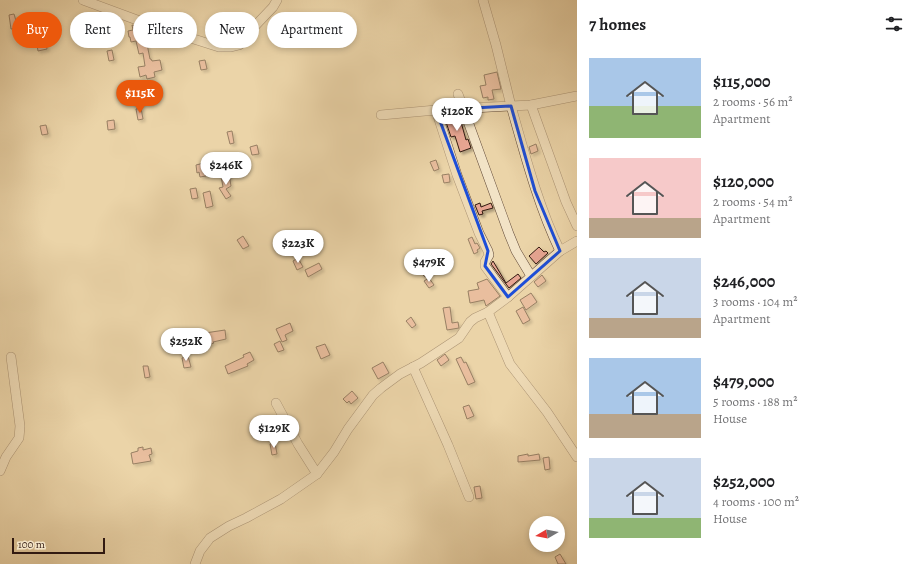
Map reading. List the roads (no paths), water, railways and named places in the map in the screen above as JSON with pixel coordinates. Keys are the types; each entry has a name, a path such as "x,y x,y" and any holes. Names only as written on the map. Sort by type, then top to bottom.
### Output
{"street":[{"path":"83,0 171,32 219,46 231,47 245,41 253,28 273,7 277,0"},
{"path":"483,0 535,191 549,228 560,251"},
{"path":"458,94 511,240 531,276"},
{"path":"381,115 436,110 464,110 531,105 577,96"},
{"path":"531,105 566,202 577,226"},
{"path":"436,110 457,176 479,233 488,251 489,255 484,262 485,266 508,297"},
{"path":"195,564 200,551 210,538 229,526 281,499 317,474 373,395 400,374 459,338 470,322 488,312 508,297 560,251 577,241"},
{"path":"488,312 510,364 543,406 577,457"},
{"path":"0,471 6,457 19,438 20,434 11,357"},
{"path":"413,367 470,497"},
{"path":"276,403 298,444 317,474"}]}
